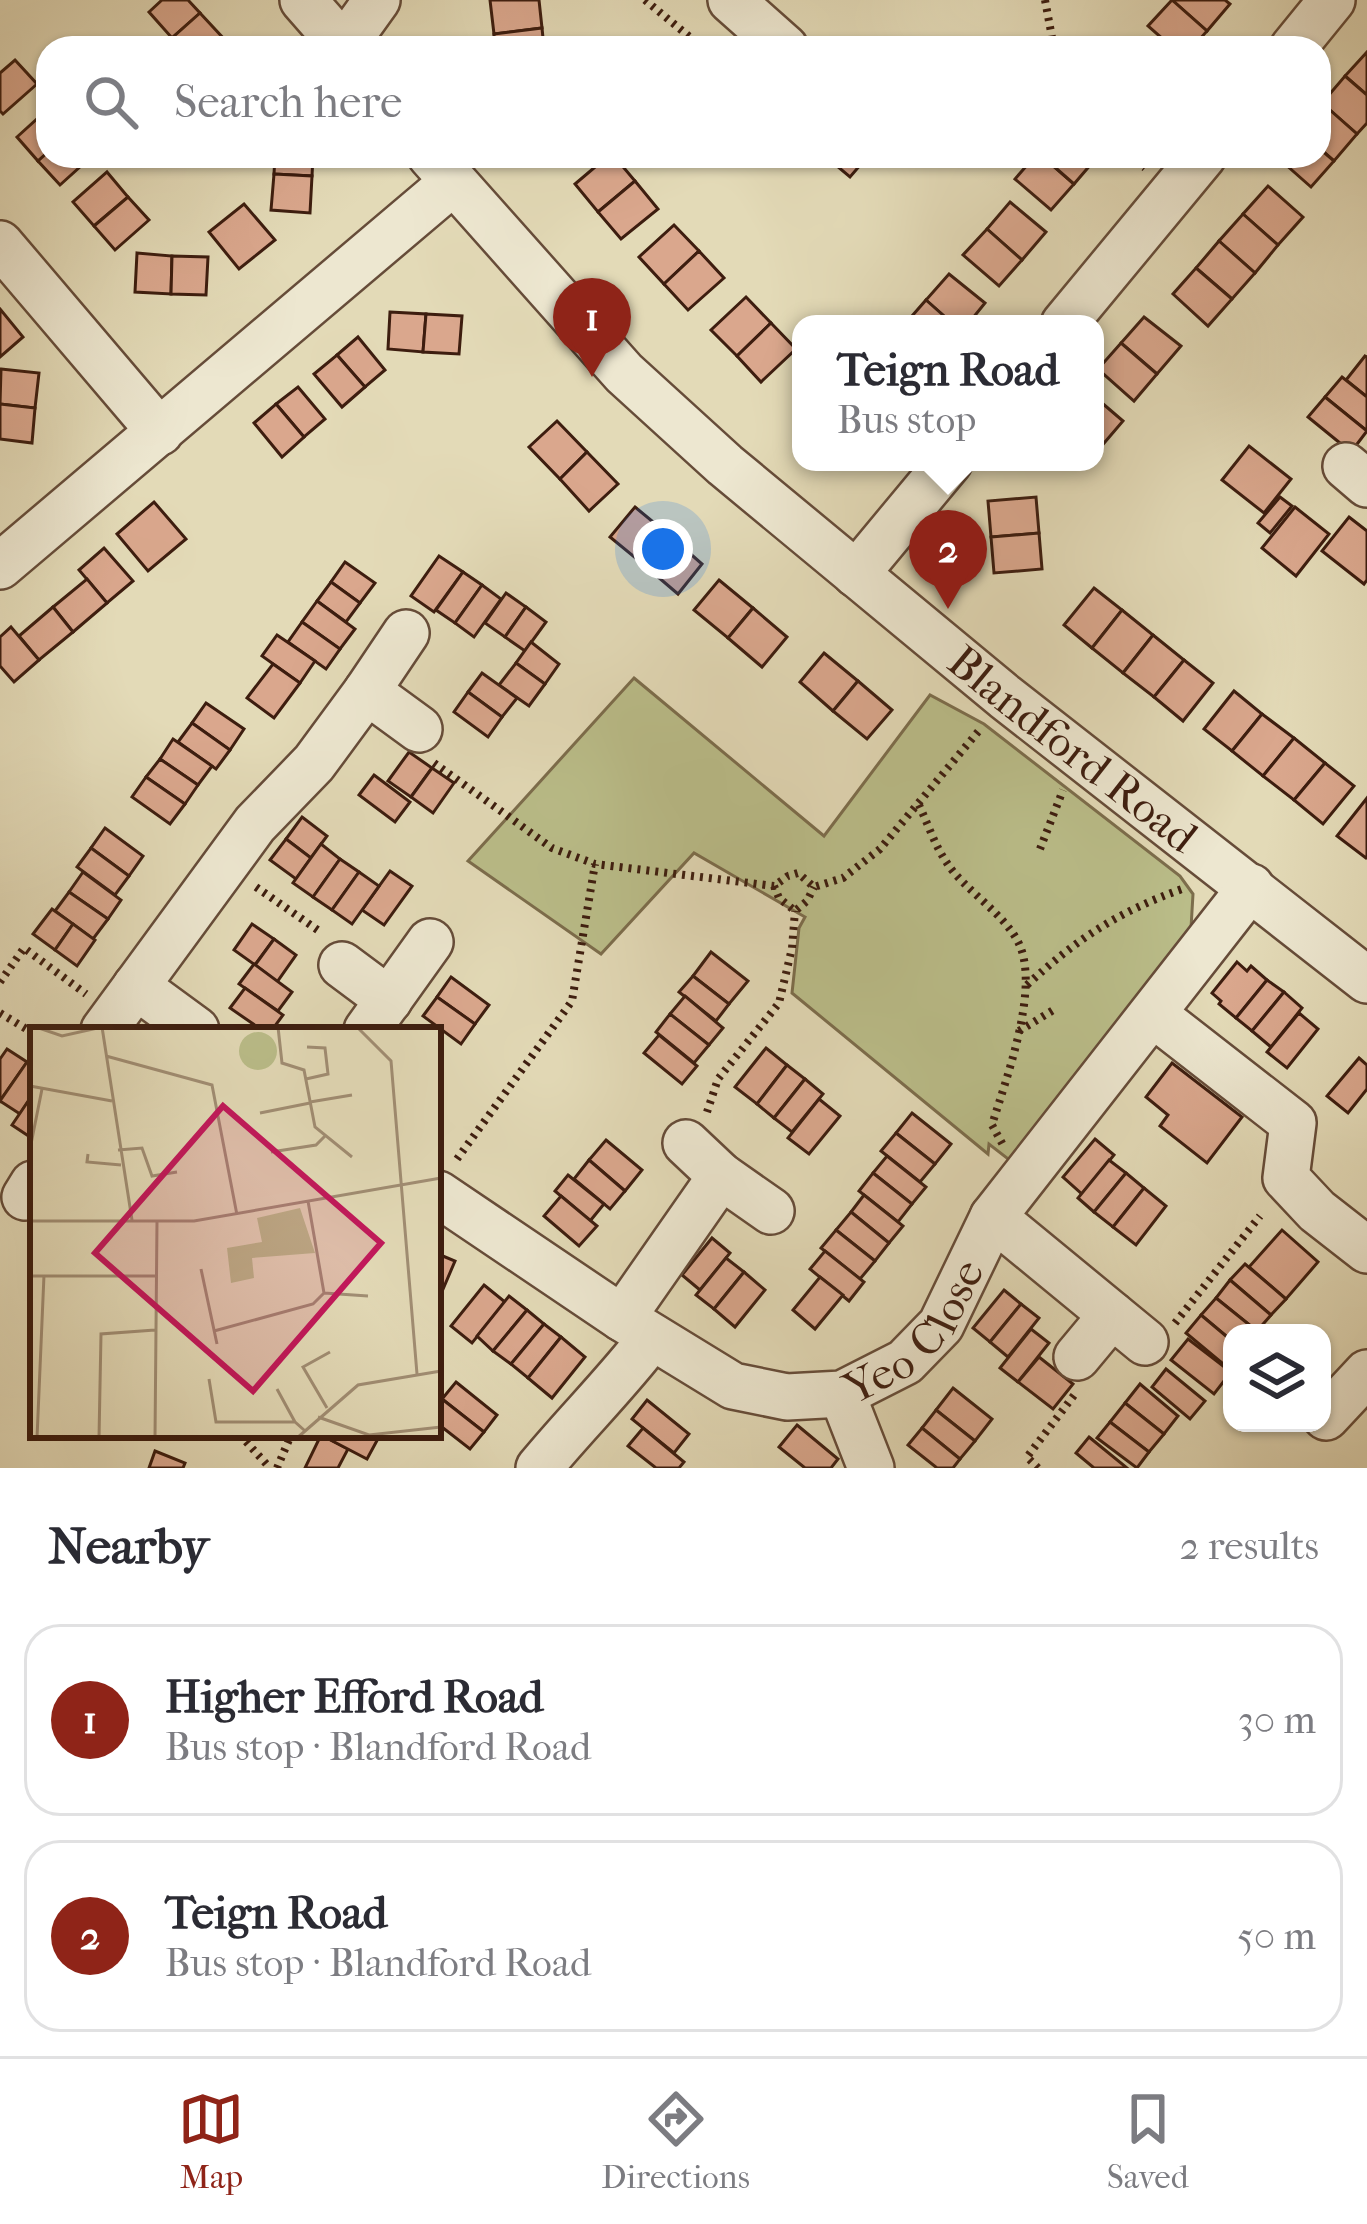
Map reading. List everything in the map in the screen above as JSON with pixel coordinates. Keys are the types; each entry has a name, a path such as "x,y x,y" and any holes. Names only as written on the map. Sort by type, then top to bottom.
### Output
{"street":[{"path":"303,0 334,36"},
{"path":"351,36 376,0"},
{"path":"731,0 772,36"},
{"path":"1303,36 1332,0"},
{"path":"1071,315 1193,168"},
{"path":"0,566 160,433 441,170"},
{"name":"Blandford Road","path":"441,170 623,373 724,465 1005,698 1367,980"},
{"path":"0,244 160,433"},
{"path":"856,574 942,471"},
{"path":"184,1027 118,1010 255,824 314,763 406,633"},
{"path":"367,691 419,729"},
{"name":"Yeo Close","path":"445,1180 637,1327 733,1386 787,1397 842,1394 904,1362 941,1325 993,1217 1153,1013 1241,879"},
{"path":"341,965 378,1015 430,942"},
{"path":"1153,1013 1293,1123 1286,1178 1317,1211 1367,1250"},
{"path":"686,1142 721,1176 771,1210"},
{"path":"557,1461 623,1374 637,1327 721,1176"},
{"path":"993,1217 1129,1328 1077,1357"},
{"path":"1331,1412 1367,1372"},
{"path":"842,1394 871,1468"}],"path":[{"path":"645,0 688,36"},
{"path":"1045,0 1052,36"},
{"path":"686,1142 705,1120 718,1079 779,1003 795,911 814,887 843,878 880,849 1005,698"},
{"path":"1040,849 1064,789"},
{"path":"485,800 552,848 595,864 774,886 797,873 814,887"},
{"path":"919,805 948,866 1020,944 1028,986 992,1125 1022,1182"},
{"path":"445,1180 572,1001 595,864"},
{"path":"225,865 340,946 341,965"},
{"path":"1028,986 1068,948 1117,916 1160,897 1241,879"},
{"path":"774,886 779,898 795,911"},
{"path":"0,982 24,948 118,1010"},
{"path":"1018,1032 1054,1009"},
{"path":"0,1013 30,1031"},
{"path":"1129,1328 1154,1350 1260,1216"},
{"path":"1038,1468 1027,1456 1094,1370 1077,1357"},
{"path":"243,1438 273,1468 289,1438"}],"green space":[{"path":"634,678 824,836 930,695 984,724 1180,876 1193,894 1191,928 1012,1162 989,1144 988,1154 792,993 799,928 805,917 694,853 601,954 468,861"}],"building":[{"path":"162,0 188,0 200,13 170,36 149,12"},
{"path":"490,0 539,0 542,28 494,34"},
{"path":"1172,0 1225,0 1230,4 1207,31"},
{"path":"1172,0 1207,31 1203,36 1159,36 1148,26"},
{"path":"200,13 221,36 174,36"},
{"path":"542,28 543,36 494,36"},
{"path":"1367,52 1367,95 1345,76"},
{"path":"15,60 36,83 3,114 0,111 0,73"},
{"path":"1345,76 1367,95 1367,123 1357,134 1331,111 1331,92"},
{"path":"1331,111 1357,134 1334,161 1331,158"},
{"path":"36,120 36,159 17,137"},
{"path":"44,168 79,168 60,185"},
{"path":"274,168 312,168 312,176 274,174"},
{"path":"594,168 624,168 635,181 598,212 575,184"},
{"path":"1025,168 1056,168 1074,184 1051,210 1015,179"},
{"path":"1056,168 1088,168 1074,184"},
{"path":"1290,168 1328,168 1311,187"},
{"path":"107,172 128,197 94,226 73,202"},
{"path":"274,174 312,176 310,213 271,210"},
{"path":"635,181 658,209 621,239 598,212"},
{"path":"1268,186 1303,217 1278,245 1243,214"},
{"path":"128,197 149,220 115,250 94,226"},
{"path":"1010,202 1046,232 1022,260 987,229"},
{"path":"244,204 275,240 239,269 209,232"},
{"path":"1243,214 1278,245 1255,273 1219,241"},
{"path":"674,225 699,251 664,284 639,257"},
{"path":"987,229 1022,260 999,286 963,255"},
{"path":"1219,241 1255,273 1232,299 1196,268"},
{"path":"699,251 724,278 688,310 664,284"},
{"path":"137,253 172,256 171,294 135,292"},
{"path":"172,256 208,257 206,295 171,294"},
{"path":"1196,268 1232,299 1208,326 1173,294"},
{"path":"949,274 985,303 975,315 943,315 926,300"},
{"path":"746,297 771,323 737,356 711,330"},
{"path":"926,300 943,315 913,315"},
{"path":"0,309 23,337 0,357"},
{"path":"390,312 426,314 423,352 388,349"},
{"path":"426,314 462,316 459,354 423,352"},
{"path":"1144,317 1181,346 1157,374 1121,343"},
{"path":"771,323 792,345 792,353 761,382 737,356"},
{"path":"358,337 385,370 365,387 337,355"},
{"path":"1121,343 1157,374 1134,401 1104,374 1104,362"},
{"path":"337,355 365,387 342,407 314,374"},
{"path":"1367,357 1367,397 1346,380"},
{"path":"1,369 39,373 35,408 0,404"},
{"path":"1342,377 1367,397 1367,431 1325,397"},
{"path":"298,387 325,419 304,437 276,404"},
{"path":"1325,397 1367,431 1351,452 1308,417"},
{"path":"0,404 35,408 32,443 0,439"},
{"path":"276,404 304,437 282,457 254,423"},
{"path":"1104,405 1123,421 1104,443"},
{"path":"557,421 587,452 560,479 529,447"},
{"path":"1249,446 1291,479 1264,513 1222,480"},
{"path":"587,452 618,484 589,511 560,479"},
{"path":"1036,497 1039,533 991,537 988,501"},
{"path":"1280,497 1292,506 1270,533 1258,523"},
{"path":"154,502 186,539 148,571 117,534"},
{"path":"635,507 669,535 644,565 610,537"},
{"path":"1295,507 1329,534 1296,576 1262,548"},
{"path":"1349,517 1367,531 1364,584 1322,551"},
{"path":"1039,533 1042,569 994,573 991,537"},
{"path":"669,535 702,564 678,594 644,565"},
{"path":"104,548 133,581 107,603 79,570"},
{"path":"439,556 463,572 434,612 411,596"},
{"path":"345,562 375,583 360,603 331,582"},
{"path":"463,572 482,585 455,623 436,610"},
{"path":"87,579 107,603 73,632 53,607"},
{"path":"719,580 753,608 728,638 694,610"},
{"path":"331,582 360,603 346,622 317,601"},
{"path":"482,585 501,599 474,637 455,623"},
{"path":"1094,588 1122,610 1092,648 1064,625"},
{"path":"506,593 526,607 505,637 485,623"},
{"path":"317,601 355,629 340,649 302,622"},
{"path":"53,607 73,632 39,660 19,636"},
{"path":"526,607 546,622 525,651 505,637"},
{"path":"753,608 787,637 762,667 728,638"},
{"path":"1122,610 1153,635 1123,673 1092,648"},
{"path":"302,622 340,649 326,669 288,642"},
{"path":"11,627 39,660 14,682 0,666 0,637"},
{"path":"277,635 315,661 300,683 262,656"},
{"path":"1153,635 1184,660 1154,697 1123,673"},
{"path":"531,642 559,664 545,684 516,663"},
{"path":"824,653 858,681 833,711 800,682"},
{"path":"1184,660 1213,683 1183,721 1154,697"},
{"path":"516,663 545,684 529,706 499,685"},
{"path":"273,664 300,683 274,718 247,698"},
{"path":"482,673 517,698 502,717 468,692"},
{"path":"858,681 892,710 867,739 833,711"},
{"path":"1234,691 1262,714 1232,751 1204,729"},
{"path":"468,692 502,717 488,737 454,712"},
{"path":"206,703 244,729 230,750 192,723"},
{"path":"1262,714 1294,738 1263,776 1232,751"},
{"path":"192,723 230,750 216,769 178,742"},
{"path":"1294,738 1325,763 1294,800 1263,776"},
{"path":"173,739 212,766 198,785 160,759"},
{"path":"409,752 432,768 411,797 388,781"},
{"path":"160,759 198,785 185,804 146,777"},
{"path":"1325,763 1354,786 1323,824 1294,800"},
{"path":"432,768 454,783 433,813 411,797"},
{"path":"374,775 410,802 395,822 359,795"},
{"path":"146,777 185,804 170,824 132,797"},
{"path":"1367,798 1367,857 1366,858 1337,836"},
{"path":"302,817 327,836 311,858 286,839"},
{"path":"105,828 143,856 129,876 91,848"},
{"path":"286,839 311,858 296,879 270,860"},
{"path":"321,844 340,859 313,897 293,883"},
{"path":"91,848 129,876 115,895 77,867"},
{"path":"340,859 359,872 332,910 313,897"},
{"path":"390,871 412,886 384,925 362,910"},
{"path":"83,872 121,900 108,919 69,892"},
{"path":"359,872 379,886 352,924 332,910"},
{"path":"69,892 108,919 93,939 55,911"},
{"path":"52,909 73,924 55,950 33,934"},
{"path":"73,924 95,940 77,966 55,950"},
{"path":"252,924 274,939 255,965 234,950"},
{"path":"274,939 296,955 277,982 255,965"},
{"path":"711,952 748,981 729,1004 693,976"},
{"path":"1237,962 1247,971 1251,966 1267,980 1236,1018 1212,993"},
{"path":"254,964 292,992 278,1011 239,984"},
{"path":"693,976 729,1004 716,1021 679,992"},
{"path":"451,977 489,1005 475,1024 437,997"},
{"path":"1267,980 1284,992 1252,1031 1236,1018"},
{"path":"245,988 283,1015 274,1027 258,1027 230,1008"},
{"path":"1284,992 1302,1008 1271,1047 1252,1031"},
{"path":"685,996 723,1028 709,1045 670,1014"},
{"path":"437,997 475,1024 461,1044 423,1016"},
{"path":"1299,1013 1318,1029 1287,1068 1267,1052"},
{"path":"670,1014 709,1045 694,1063 656,1032"},
{"path":"659,1035 697,1066 682,1084 644,1053"},
{"path":"766,1048 787,1065 757,1104 735,1087"},
{"path":"7,1049 27,1062 0,1101 0,1059"},
{"path":"1359,1058 1367,1065 1367,1089 1348,1113 1327,1096"},
{"path":"1172,1063 1242,1117 1207,1163 1160,1126 1168,1115 1146,1097"},
{"path":"30,1064 30,1099 20,1114 0,1101"},
{"path":"787,1065 805,1079 774,1118 757,1104"},
{"path":"805,1079 823,1094 792,1132 774,1118"},
{"path":"30,1098 30,1137 12,1125"},
{"path":"819,1099 840,1116 809,1154 788,1138"},
{"path":"912,1113 951,1144 935,1164 896,1133"},
{"path":"896,1133 935,1164 920,1182 881,1151"},
{"path":"1095,1139 1114,1155 1082,1194 1063,1177"},
{"path":"606,1140 642,1170 625,1191 589,1160"},
{"path":"887,1156 926,1187 912,1204 873,1173"},
{"path":"589,1160 625,1191 610,1209 574,1179"},
{"path":"1109,1160 1126,1173 1094,1212 1078,1198"},
{"path":"873,1173 912,1204 898,1222 859,1191"},
{"path":"1126,1173 1144,1188 1113,1227 1094,1212"},
{"path":"568,1175 604,1204 590,1221 555,1191"},
{"path":"1144,1188 1166,1206 1136,1245 1113,1227"},
{"path":"864,1195 903,1226 889,1243 851,1212"},
{"path":"561,1196 597,1226 579,1246 544,1216"},
{"path":"851,1212 889,1243 875,1261 836,1230"},
{"path":"836,1230 875,1261 860,1279 821,1248"},
{"path":"1282,1230 1318,1262 1286,1299 1249,1267"},
{"path":"712,1238 730,1253 700,1290 682,1275"},
{"path":"825,1251 864,1282 849,1301 810,1269"},
{"path":"441,1255 455,1261 441,1294"},
{"path":"726,1258 744,1272 714,1309 696,1295"},
{"path":"1245,1264 1286,1299 1271,1315 1230,1280"},
{"path":"744,1272 765,1290 735,1327 714,1309"},
{"path":"820,1277 843,1295 815,1329 793,1310"},
{"path":"1230,1280 1271,1315 1263,1324 1248,1324 1216,1298"},
{"path":"484,1285 505,1302 472,1343 451,1326"},
{"path":"1004,1290 1021,1304 990,1342 973,1328"},
{"path":"509,1296 527,1310 493,1351 477,1336"},
{"path":"1216,1298 1248,1324 1223,1324 1223,1333 1201,1315"},
{"path":"1021,1304 1039,1318 1008,1357 990,1342"},
{"path":"527,1310 544,1324 511,1364 493,1351"},
{"path":"1201,1315 1223,1333 1223,1364 1186,1333"},
{"path":"544,1324 561,1337 528,1378 511,1364"},
{"path":"1031,1329 1049,1343 1018,1382 1000,1368"},
{"path":"561,1337 585,1357 552,1398 528,1378"},
{"path":"1188,1339 1223,1366 1223,1382 1214,1394 1171,1360"},
{"path":"1039,1357 1073,1384 1053,1409 1018,1382"},
{"path":"1166,1369 1205,1401 1190,1419 1152,1387"},
{"path":"456,1382 497,1415 484,1432 442,1399"},
{"path":"1140,1384 1178,1416 1164,1434 1125,1403"},
{"path":"953,1388 992,1419 975,1441 936,1410"},
{"path":"441,1400 484,1432 470,1449 441,1426"},
{"path":"647,1400 689,1434 674,1453 632,1419"},
{"path":"1125,1403 1164,1434 1149,1452 1110,1422"},
{"path":"936,1410 975,1441 960,1459 922,1428"},
{"path":"1110,1422 1149,1452 1137,1468 1097,1438"},
{"path":"797,1425 838,1459 831,1468 805,1468 779,1447"},
{"path":"643,1428 684,1462 679,1468 656,1468 628,1446"},
{"path":"922,1428 960,1459 953,1468 937,1468 908,1445"},
{"path":"1089,1437 1127,1468 1094,1468 1076,1453"},
{"path":"320,1438 348,1449 338,1468 305,1468"},
{"path":"327,1438 378,1438 367,1459"},
{"path":"155,1451 185,1463 183,1468 149,1468"}],"place":[{"name":"Higher Efford Road","path":"592,377"},
{"name":"Teign Road","path":"948,609"}]}
